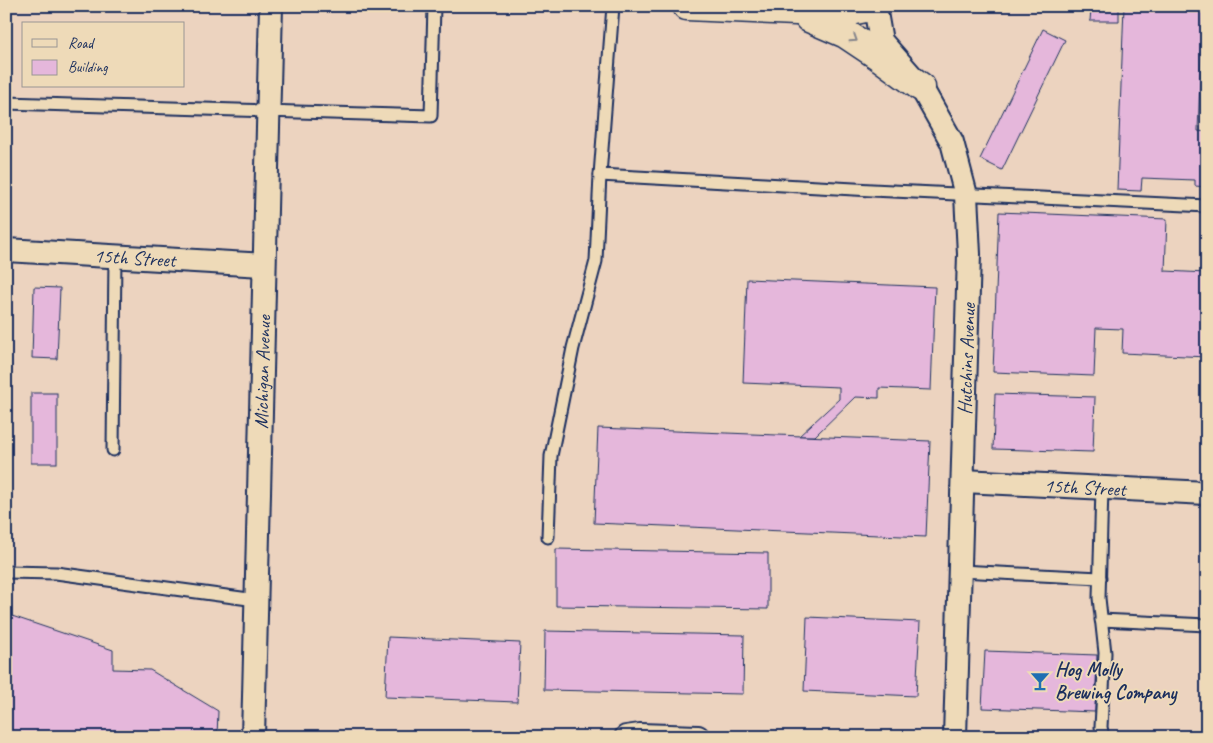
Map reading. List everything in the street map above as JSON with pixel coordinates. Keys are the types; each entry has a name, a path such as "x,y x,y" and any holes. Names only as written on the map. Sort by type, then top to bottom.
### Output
{"street":[{"name":"Michigan Avenue","path":"253,737 271,6"},
{"path":"687,6 841,13 875,6"},
{"name":"Hutchins Avenue","path":"875,6 881,41 921,87 952,142 966,195 969,254 955,737"},
{"path":"794,11 846,34 921,87"},
{"name":"15th Street","path":"6,250 264,264"},
{"name":"15th Street","path":"963,482 1207,493"},
{"path":"626,737 640,735 698,737"}],"lane":[{"path":"6,103 431,116 434,6"},
{"path":"548,537 551,456 573,348 596,261 600,175 613,6"},
{"path":"600,175 1207,206"},
{"path":"113,450 115,256"},
{"path":"1102,488 1100,578 1105,654 1101,727 1104,737"},
{"path":"960,571 1100,578"},
{"path":"6,572 56,573 256,600"},
{"path":"1102,620 1207,625"}],"building":[{"path":"999,6 1119,6 1119,21 1090,21 1091,9"},
{"path":"1124,6 1203,6 1198,131 1207,132 1207,187 1195,186 1195,180 1142,178 1141,191 1117,190"},
{"path":"1043,29 1065,40 1002,170 980,159"},
{"path":"999,212 1167,219 1165,271 1207,273 1207,357 1122,353 1123,329 1096,328 1094,376 993,372"},
{"path":"747,279 935,287 931,390 879,388 879,398 855,397 815,436 799,436 839,399 839,387 743,383"},
{"path":"34,287 60,288 57,359 32,358"},
{"path":"31,393 57,393 57,463 31,463"},
{"path":"995,394 1095,397 1093,452 993,449"},
{"path":"598,428 930,441 926,537 594,523"},
{"path":"556,549 768,553 768,609 556,606"},
{"path":"6,614 113,650 113,669 150,670 218,711 217,737 6,737"},
{"path":"807,617 920,622 916,696 804,691"},
{"path":"545,631 744,635 743,694 544,690"},
{"path":"388,637 520,643 517,702 385,697"},
{"name":"Hog Molly Brewing Company","path":"985,651 1097,655 1095,712 982,708"}],"place":[{"name":"Hog Molly Brewing Company","path":"1040,681"}]}
